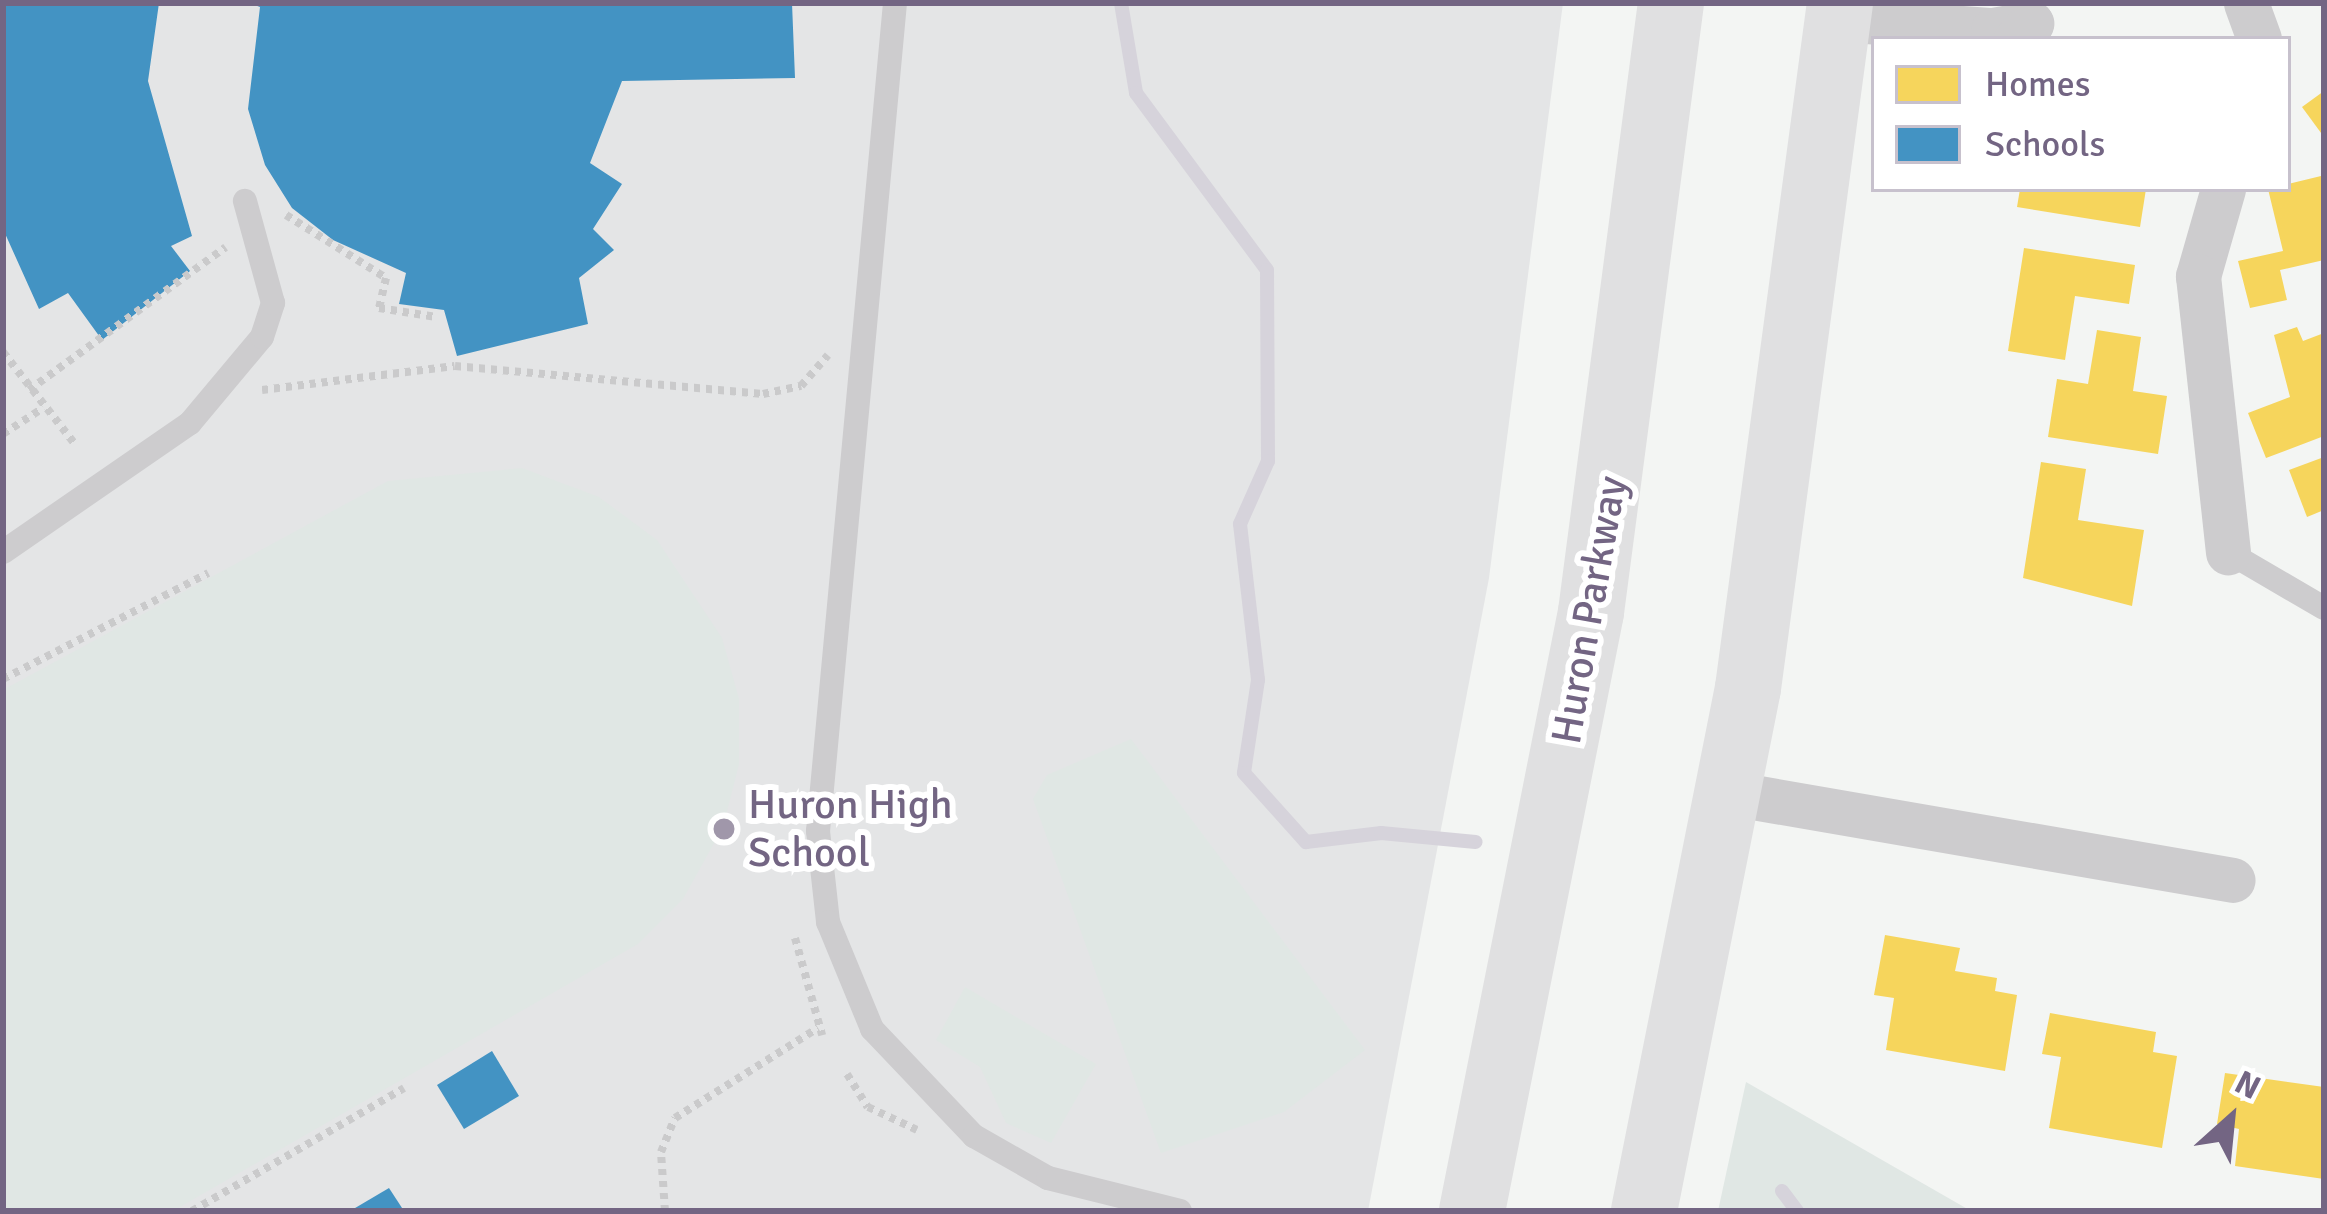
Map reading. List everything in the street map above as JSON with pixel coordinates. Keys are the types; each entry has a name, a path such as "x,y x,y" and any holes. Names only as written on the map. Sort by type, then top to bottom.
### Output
{"main road":[{"name":"Huron Parkway","path":"1472,1211 1529,947 1619,442 1671,3"},
{"path":"1644,1211 1730,793 1846,45"},
{"path":"1505,1211 1547,1015 1529,947"}],"street":[{"path":"2246,3 2258,36"},
{"path":"1940,36 2038,22"},
{"path":"2222,192 2198,276 2228,553"},
{"path":"1730,793 2233,880"}],"lane":[{"path":"895,3 818,831 828,922 872,1029 956,1121 1048,1178 1180,1211"},
{"path":"3,552 190,423 262,337 273,303 245,201"},
{"path":"2228,553 2324,608"}],"path":[{"path":"29,390 250,229 285,214 386,278 379,308 436,317"},
{"path":"3,352 75,444"},
{"path":"190,423 247,391 455,366 763,394 813,375"},
{"path":"3,434 43,408"},
{"path":"3,679 208,573"},
{"path":"665,1211 659,1171 675,1118 820,1031 794,928"},
{"path":"193,1211 404,1088"}],"shaded area":[{"name":"Huron High School","path":"3,3 1563,3 1489,578 1368,1211 3,1211"},
{"path":"522,468 599,497 657,540 722,638 739,699 739,764 723,827 683,899 638,944 173,1211 3,1211 3,690 388,481"},
{"path":"1131,739 1365,1050 1284,1112 1161,1153 1033,799 1047,775"},
{"path":"965,987 1096,1064 1051,1143 1006,1123 980,1067 936,1040"},
{"path":"1746,1082 1971,1211 1718,1211"}],"building: Homes":[{"path":"2324,91 2324,137 2302,107"},
{"path":"2321,176 2324,260 2280,270 2287,300 2250,308 2238,261 2283,251 2269,192 2291,192 2291,183"},
{"path":"2020,192 2146,192 2140,227 2017,207"},
{"path":"2024,248 2135,265 2129,304 2075,296 2065,360 2008,351"},
{"path":"2297,327 2303,341 2324,333 2324,436 2266,458 2248,413 2290,397 2274,335"},
{"path":"2097,330 2141,337 2133,391 2167,396 2158,454 2048,437 2057,379 2088,384"},
{"path":"2324,457 2324,510 2307,517 2289,470"},
{"path":"2041,462 2086,469 2078,520 2144,530 2132,606 2023,578"},
{"path":"1885,935 1960,948 1955,971 1997,978 1995,991 2017,995 2005,1071 1886,1050 1894,998 1874,995"},
{"path":"2050,1013 2156,1032 2153,1052 2177,1056 2162,1148 2049,1128 2061,1057 2042,1054"},
{"path":"2225,1073 2324,1087 2324,1179 2235,1166 2239,1129 2217,1124"}],"building: Schools":[{"path":"3,3 159,3 148,81 192,236 171,246 190,271 102,340 68,293 39,309 3,229"},
{"path":"249,3 792,3 795,78 622,81 590,163 622,184 593,229 614,250 579,278 588,324 457,356 444,310 399,304 406,273 333,240 292,208 265,165 248,109 260,7"},
{"path":"492,1051 519,1096 464,1129 437,1085"},
{"path":"389,1188 404,1211 350,1211"}],"waterway":[{"path":"1121,3 1136,93 1267,270 1268,461 1240,524 1258,680 1244,773 1306,842 1381,833 1476,842"},
{"path":"1782,1191 1797,1211"}],"place":[{"name":"Huron High School","path":"724,829"}]}
